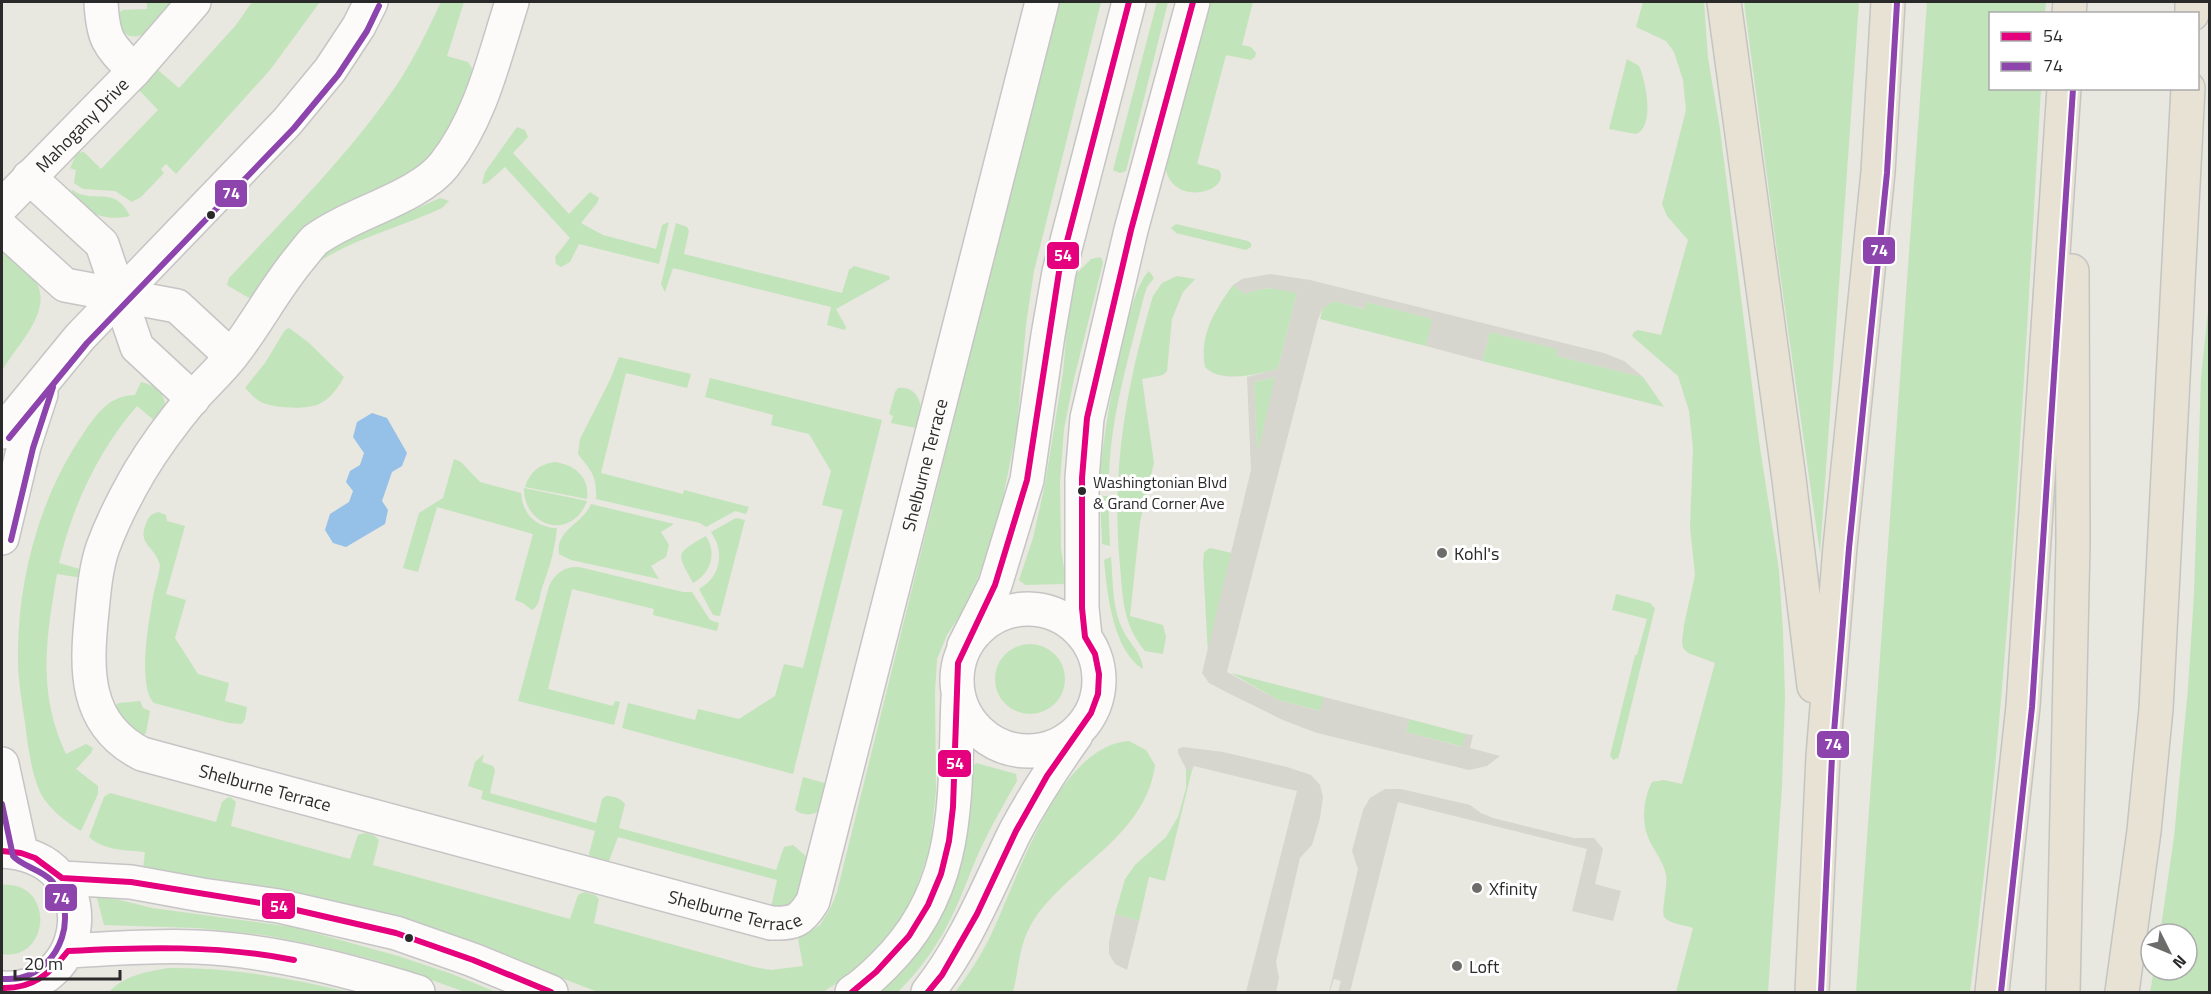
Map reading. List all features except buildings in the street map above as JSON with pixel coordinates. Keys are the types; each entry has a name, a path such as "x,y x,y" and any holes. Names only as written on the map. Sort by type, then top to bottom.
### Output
{"highway":[{"path":"1724,2 1787,467 1823,756"},
{"path":"1812,993 1823,756 1840,547 1878,172 1888,2"},
{"path":"1992,993 2023,706 2064,90"},
{"path":"2063,993 2073,543 2071,90"},
{"path":"2122,993 2144,831 2156,709 2188,90"}],"street":[{"name":"Mahogany Drive","path":"101,2 105,37 113,49 134,70"},
{"name":"Mahogany Drive","path":"2,206 134,70 194,2"},
{"path":"2,432 80,337 287,122 330,70 359,26 371,2"},
{"name":"Shelburne Terrace","path":"512,2 485,87 469,128 442,167 416,187 345,222 314,241 287,274 231,356 164,434 141,470 118,511 102,549 94,588 88,658 90,692 110,730 127,747 142,754 771,923 787,924 803,917 813,901 817,887 1042,2"},
{"path":"852,993 900,949 926,910 939,884 953,816 958,663 964,646 995,585 1027,480 1059,272 1129,2"},
{"path":"1085,637 1082,608 1082,478 1088,418 1131,230 1193,2"},
{"name":"Mahogany Drive","path":"29,177 102,244 121,296"},
{"path":"2,228 65,285 177,306 231,356"},
{"path":"121,296 138,347 193,399"},
{"path":"2,538 24,446 47,375"},
{"path":"928,993 942,975 977,914 1016,831 1047,776 1091,713 1098,694 1099,674 1095,654 1073,623 1058,614 1040,609 1022,608 1005,612 988,620 975,631 964,646"},
{"path":"958,698 966,716 977,731 992,742 1010,749 1029,751 1047,749 1065,741 1079,729"},
{"path":"2,764 11,852 44,862 62,878 71,895 75,914 74,934 68,951 54,970 34,984 11,989 2,988"},
{"path":"62,878 131,882 291,908 396,933 473,960 551,993"},
{"path":"68,951 132,947 197,947 276,956 418,993"}],"green space":[{"path":"147,2 172,2 157,23 146,33 139,36 126,34 119,21 119,13 123,10 147,9"},
{"path":"252,2 320,2 270,70 176,174 166,164 161,169 164,173 141,197 132,202 115,191 83,189 74,183 76,170 70,168 77,153 84,152 101,169 158,110 139,90 154,72 158,70 179,88 236,25"},
{"path":"441,2 464,2 447,56 468,62 473,70 448,134 432,156 411,173 328,212 304,229 285,250 256,299 247,297 227,285 229,278 360,135 398,83"},
{"path":"1057,2 1101,2 1034,271 1026,325 1017,428 999,518 978,578 964,609 947,635 937,659 936,791 930,848 916,889 905,912 882,944 857,970 823,992 598,992 409,920 303,894 143,869 145,852 108,847 89,837 104,797 110,793 216,822 222,802 230,797 236,802 231,826 350,859 358,835 369,834 379,840 373,865 570,919 578,895 584,892 595,895 599,899 594,923 754,967 771,970 803,966 798,939 820,925 837,892"},
{"path":"1157,2 1168,2 1126,171 1120,173 1113,170"},
{"path":"1207,2 1253,2 1242,45 1251,47 1256,53 1251,60 1226,55 1197,164 1219,170 1221,178 1217,185 1209,190 1188,192 1169,179 1165,165"},
{"path":"1643,2 1704,2 1708,58 1720,129 1759,441 1779,570 1785,697 1782,786 1768,992 1676,992 1693,928 1673,923 1664,916 1666,875 1648,837 1644,817 1645,802 1652,782 1664,780 1682,784 1715,663 1688,653 1683,648 1682,642 1695,575 1690,527 1693,449 1689,411 1678,376 1632,336 1638,330 1661,335 1688,240 1667,216 1662,204 1686,110 1683,80 1674,52 1666,41 1636,27"},
{"path":"1744,2 1859,2 1820,554 1777,252"},
{"path":"1927,2 2046,2 2045,12 1989,12 1989,90 2041,90 2005,654 1984,879 1970,992 1856,992"},
{"path":"1627,59 1639,66 1646,92 1645,123 1642,130 1636,134 1609,129"},
{"path":"517,127 525,130 528,137 513,153 569,214 590,192 599,198 581,223 603,235 656,249 662,225 669,222 659,264 579,244 570,262 561,267 556,264 555,257 570,238 505,167 487,183 482,184 485,172"},
{"path":"71,189 87,196 110,197 117,200 130,216 112,218 95,214 81,204"},
{"path":"440,198 449,201 442,208 361,240 314,265 324,254 341,242"},
{"path":"676,223 687,227 689,231 684,254 842,293 849,270 854,266 889,276 890,279 836,309 846,327 845,330 827,325 831,307 673,268 665,292 661,284"},
{"path":"1176,224 1248,241 1251,247 1246,250 1176,233 1171,228"},
{"path":"2,252 13,257 28,271 37,284 41,297 34,323 2,371"},
{"path":"1100,257 1103,263 1064,429 1060,482 1061,548 1066,582 1025,585 1019,580 1033,538 1045,484 1063,373 1070,291 1076,274 1091,259"},
{"path":"1149,271 1154,278 1144,296 1116,415 1109,487 1099,488 1109,408 1123,339 1140,285"},
{"path":"1177,276 1195,279 1183,292 1172,319 1167,371 1163,375 1142,379 1154,463 1140,522 1130,616 1163,625 1166,637 1163,654 1145,651 1132,631 1125,611 1118,531 1119,463 1128,396 1153,296 1162,283"},
{"path":"1233,285 1245,294 1270,288 1297,293 1278,369 1250,375 1230,376 1220,375 1205,367 1206,334 1215,313"},
{"path":"1334,301 1364,309 1367,302 1433,319 1426,346 1320,319 1323,308"},
{"path":"2209,302 2209,992 2150,992 2152,982 2199,982 2199,922 2162,922 2174,837 2188,688 2194,593 2201,378"},
{"path":"289,328 308,342 344,377 333,393 319,404 299,408 269,405 258,400 245,388 265,363 285,330"},
{"path":"1490,332 1558,349 1557,356 1643,377 1664,407 1482,361"},
{"path":"619,357 691,374 687,388 626,373 601,473 683,494 684,490 749,507 746,514 735,511 706,527 700,523 596,499 592,474 578,454 580,439"},
{"path":"1276,377 1259,448 1257,448 1254,382"},
{"path":"710,378 882,420 793,774 622,728 628,703 695,720 698,709 739,719 775,696 784,664 803,668 843,510 822,505 831,471 809,434 771,425 773,415 705,397"},
{"path":"141,382 160,392 166,413 155,421 137,406 110,441 99,460 72,520 59,563 83,570 82,578 57,574 47,643 46,665 51,709 66,754 86,744 93,748 76,769 98,786 98,794 81,831 59,815 45,800 32,768 18,659 22,600 34,542 43,513 68,459 98,413 118,398 135,395"},
{"path":"898,388 912,391 919,401 921,415 916,428 891,423 893,416 889,414"},
{"path":"454,459 461,462 480,482 521,493 524,507 532,518 543,525 557,528 552,557 538,602 532,610 515,600 533,534 437,507 418,572 403,568 419,513 443,498"},
{"path":"555,462 569,466 580,473 586,484 587,499 525,487 536,470"},
{"path":"524,488 587,501 580,513 571,521 561,525 550,524 540,520 532,513 526,502"},
{"path":"1100,496 1108,496 1110,546 1102,544"},
{"path":"591,504 674,524 661,532 669,545 666,557 651,566 659,579 571,560 559,554 561,539"},
{"path":"158,512 166,515 167,521 185,526 166,594 186,600 175,638 198,674 229,683 225,701 247,707 242,724 229,723 154,703 149,695 145,668 147,636 160,565 145,540 144,529 151,515"},
{"path":"736,518 745,520 720,616 713,615 699,589 712,578 718,564 718,548 711,532"},
{"path":"706,536 711,549 710,562 704,574 693,583 681,559 682,555 688,547"},
{"path":"1210,548 1232,553 1208,654 1203,563 1204,552"},
{"path":"1111,557 1116,611 1125,633 1140,658 1143,669 1133,661 1125,649 1113,620 1104,560"},
{"path":"579,567 683,592 692,592 710,620 719,623 717,631 653,615 654,609 572,589 548,689 613,706 615,701 620,702 614,725 518,701 549,586 561,571"},
{"path":"1616,594 1650,603 1655,608 1620,752 1618,758 1613,760 1610,755 1635,655 1637,655 1647,619 1612,610"},
{"path":"1023,644 1037,644 1050,650 1059,659 1065,672 1063,692 1055,704 1037,714 1023,714 1010,708 1001,699 995,686 995,672 1001,659 1010,650"},
{"path":"1231,673 1324,697 1321,711 1278,700"},
{"path":"140,701 143,708 150,711 146,733 139,738 113,707 119,703"},
{"path":"1409,719 1466,734 1463,747 1406,732"},
{"path":"1129,741 1146,750 1155,765 1149,789 1138,811 1123,830 1050,899 1035,918 1022,946 1013,992 955,992 987,943 1025,856 1059,792 1080,767 1103,749"},
{"path":"484,754 482,762 493,766 495,770 490,793 596,823 602,799 606,796 614,797 625,804 619,828 776,870 784,847 793,845 808,858 804,895 785,908 771,907 777,880 618,837 609,861 593,860 589,854 595,831 481,799 483,791 468,786 475,762"},
{"path":"976,763 1016,774 1017,781 984,841 944,932 919,968 898,992 879,992 904,968 920,947 970,769"},
{"path":"1186,769 1192,770 1165,881 1149,877 1139,921 1115,914 1125,879 1135,865 1166,837 1178,817 1186,788"},
{"path":"803,777 828,784 823,804 817,812 811,814 795,810"},
{"path":"2,885 19,887 32,895 38,907 40,921 37,935 30,946 18,953 2,954"},
{"path":"96,894 152,908 293,927 398,956 496,992 465,992 378,961 263,935 197,928 104,925"},
{"path":"168,968 214,969 259,974 349,992 109,992 129,978"}],"shaded area":[{"path":"1270,274 1310,280 1604,353 1624,361 1643,377 1557,356 1557,349 1490,332 1482,361 1426,346 1432,319 1367,302 1365,309 1334,301 1323,308 1318,319 1227,672 1278,700 1320,711 1324,697 1409,719 1406,732 1462,747 1466,734 1473,735 1470,748 1500,756 1487,766 1469,770 1317,733 1283,720 1209,683 1202,673 1251,470 1247,377 1278,369 1297,293 1270,288 1245,294 1233,285 1242,279","holes":["1275,377 1259,448 1257,448 1254,382"]},
{"path":"1183,747 1223,752 1287,767 1311,775 1320,785 1323,797 1320,818 1312,845 1300,858 1276,962 1279,978 1276,992 1246,992 1297,791 1194,766 1192,770 1186,769 1178,753 1178,749"},
{"path":"1385,789 1401,789 1470,805 1493,818 1574,838 1594,838 1603,849 1595,884 1621,891 1613,921 1572,911 1587,849 1398,802 1350,992 1338,992 1341,981 1334,979 1330,991 1334,992 1329,992 1358,869 1352,851 1363,810 1370,798"},
{"path":"1115,914 1139,921 1127,970 1115,964 1109,954"}],"water":[{"path":"372,413 387,418 407,453 402,466 392,472 382,501 388,510 385,524 346,547 333,543 325,530 330,514 349,502 353,491 346,482 350,471 360,465 364,453 353,437 357,422"}],"transit line":[{"name":"54","path":"852,992 876,972 909,936 928,905 941,874 949,841 953,807 958,663 995,585 1027,480 1059,272 1129,2"},
{"name":"54","path":"928,992 942,975 977,914 1016,831 1047,776 1091,713 1098,694 1099,674 1095,654 1085,637 1082,608 1082,478 1087,418 1131,230 1193,2"},
{"name":"74","path":"1821,992 1832,757 1849,548 1887,173 1897,3"},
{"name":"74","path":"9,438 87,343 294,128 338,75 367,31 379,6"},
{"name":"74","path":"2001,992 2032,707 2073,90"},
{"name":"74","path":"11,540 33,448 53,387"},
{"name":"74","path":"2,804 13,856 52,881 60,894 65,923 62,938 47,963 35,972 20,978 2,979"},
{"name":"54","path":"2,851 21,853 35,858 62,878 131,882 279,906 396,933 473,960 551,992"},
{"name":"54","path":"2,988 22,986 40,978 68,951 181,948 238,952 294,960"}],"place":[{"name":"Washingtonian Blvd & Grand Corner Ave","path":"1082,491"},
{"name":"Kohl's","path":"1442,553"},
{"name":"Xfinity","path":"1477,888"},
{"name":"Loft","path":"1457,966"}]}
